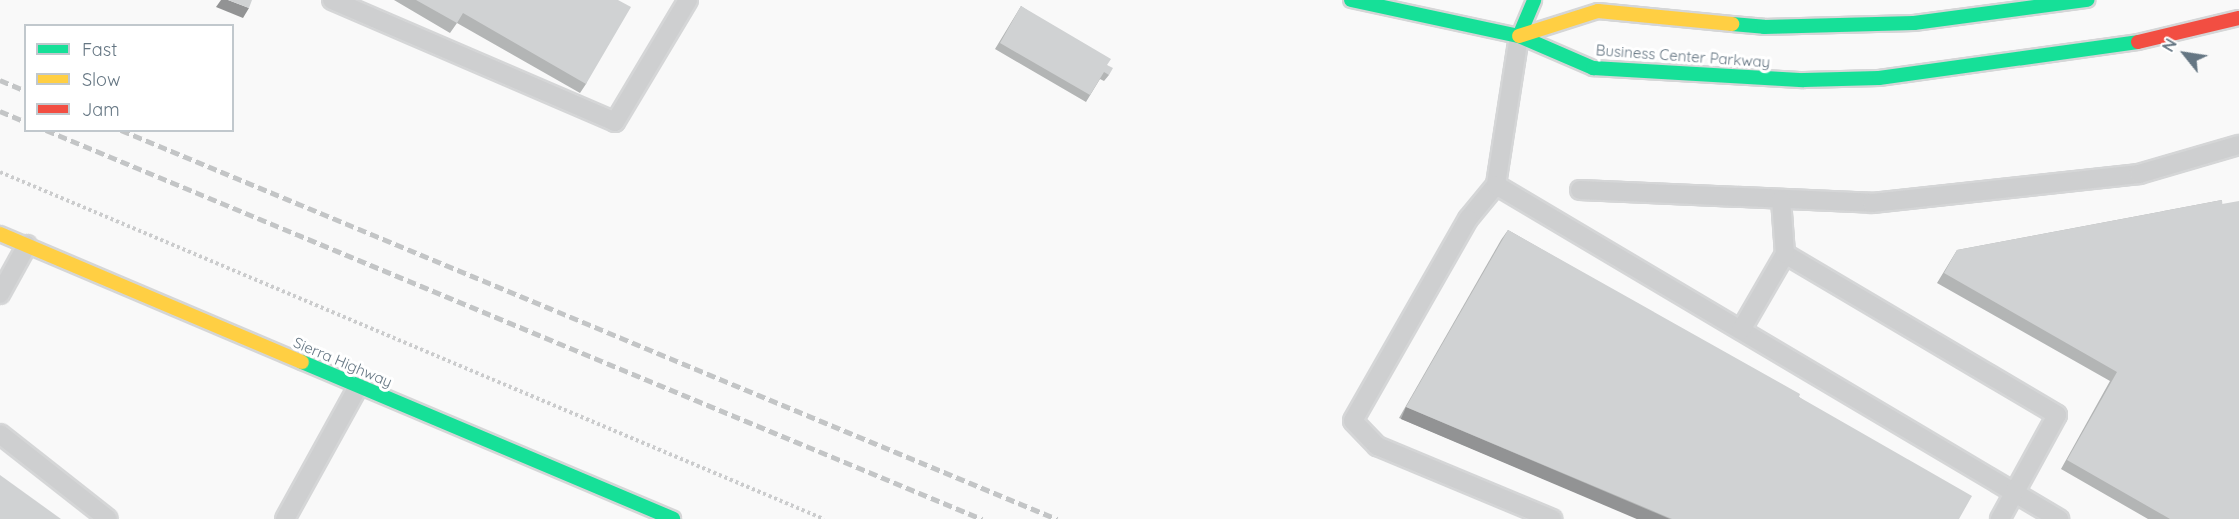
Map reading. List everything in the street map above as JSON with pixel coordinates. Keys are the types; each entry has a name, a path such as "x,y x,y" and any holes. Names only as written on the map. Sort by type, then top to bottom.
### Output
{"main road":[{"name":"Business Center Parkway","path":"1351,0 1519,36 1593,68 1804,80 1868,78 2120,46 2239,18"},
{"path":"1519,36 1534,0"},
{"path":"1519,36 1598,11 1775,27 1914,23 2087,0"},
{"name":"Sierra Highway","path":"0,234 673,519"}],"lane":[{"path":"332,0 615,122 688,0"},
{"path":"1519,36 1496,185 1468,219 1353,421 1377,446 1552,519"},
{"path":"1580,190 1872,203 2139,174 2239,145"},
{"path":"1496,185 2059,519"},
{"path":"1741,330 1785,254 1781,200"},
{"path":"0,294 27,245"},
{"path":"1785,254 2057,415 2000,519"},
{"path":"285,519 357,387"},
{"path":"0,434 108,519"}],"path":[{"path":"0,172 824,519"}],"building":[{"path":"228,0 252,0 249,8"},
{"path":"416,0 618,0 631,7 586,84 463,13 457,23"},
{"path":"1021,6 1111,59 1107,65 1113,68 1109,75 1104,72 1090,95 1000,43"},
{"path":"2222,200 2222,204 2239,201 2239,519 2170,519 2067,460 2117,372 1944,273 1957,250"},
{"path":"1508,230 1800,394 1799,397 1972,496 1959,519 1672,519 1406,407"},
{"path":"0,475 61,519 0,519"}],"railway":[{"path":"0,80 24,90"},
{"path":"0,111 24,121"},
{"path":"51,132 982,519"},
{"path":"126,132 1057,519"}],"traffic: fast":[{"path":"1351,0 1519,36 1593,68 1804,80 1879,78 2138,42"},
{"path":"1519,36 1534,0"},
{"path":"1732,24 1764,27 1914,23 2087,0"},
{"path":"302,362 673,519"}],"traffic: slow":[{"path":"1519,36 1598,11 1732,24"},
{"path":"0,234 302,362"}],"traffic: jam":[{"path":"2138,42 2239,18"}]}
